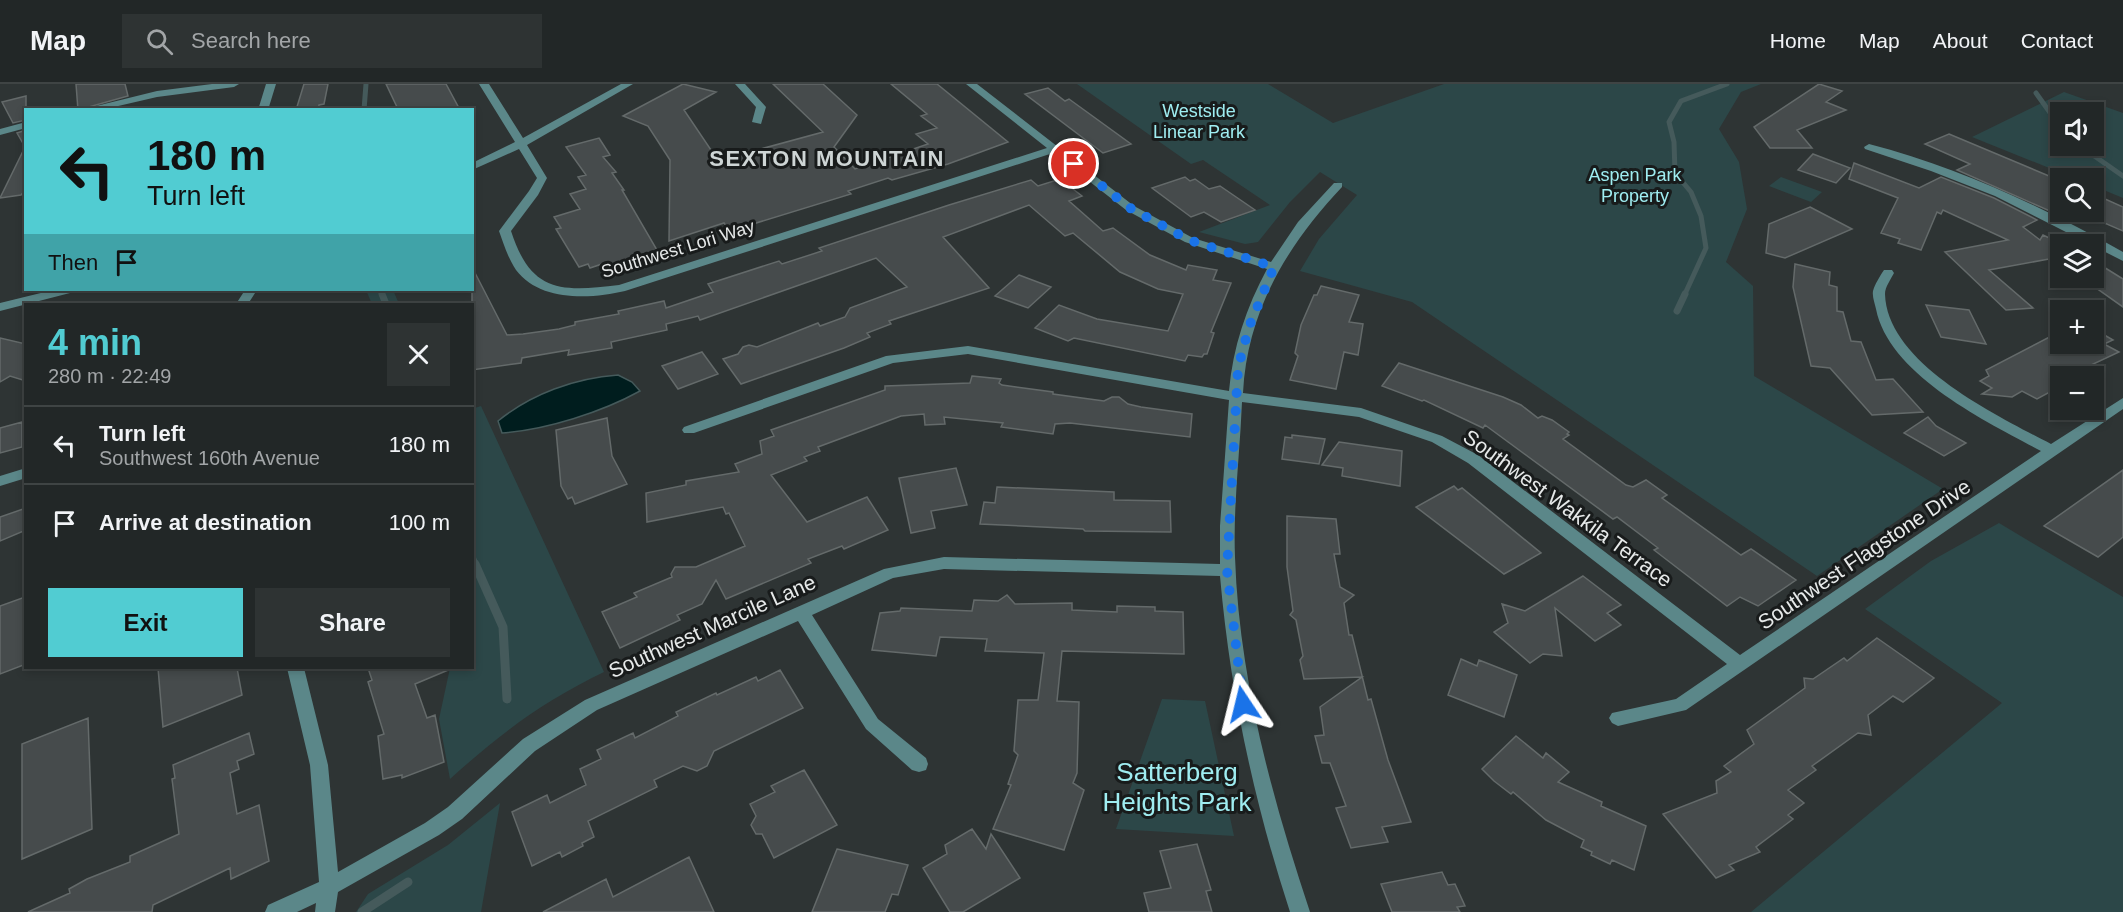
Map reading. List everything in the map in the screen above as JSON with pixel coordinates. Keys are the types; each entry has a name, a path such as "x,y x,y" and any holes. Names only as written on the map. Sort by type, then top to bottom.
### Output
{"street":[{"path":"94,108 125,100 234,84"},
{"path":"264,108 271,84"},
{"name":"Southwest Lori Way","path":"484,84 542,178 536,193 515,213 505,231 508,244 523,274 532,281 559,291 577,292 621,288 1056,150"},
{"path":"474,166 522,143 628,84"},
{"path":"740,84 761,107 757,122"},
{"path":"971,84 1130,208 1189,240 1274,267"},
{"path":"0,132 24,126"},
{"path":"1869,147 1918,161 2048,217 2123,257"},
{"path":"1300,912 1272,828 1256,764 1239,683 1227,570 1238,368 1249,327 1286,244 1311,211 1338,185"},
{"path":"1888,273 1879,293 1887,323 1906,352 1933,380 1975,409 2052,451"},
{"path":"0,307 62,291"},
{"name":"Southwest Wakkila Terrace","path":"689,430 891,359 969,343 1237,397 1361,413 1406,427 1446,444 1473,459 1739,663"},
{"name":"Southwest Flagstone Drive","path":"1618,718 1680,705 2123,402"},
{"path":"0,481 24,474"},
{"name":"Southwest Marcile Lane","path":"275,912 329,887 432,829 455,813 529,745 591,705 890,573 944,562 1227,570"},
{"path":"801,611 872,724 919,764"},
{"path":"295,669 319,765 329,887 325,912"}],"green space":[{"path":"1077,84 1268,84 1333,123 1444,84 1761,84 1741,92 1719,129 1739,162 1747,209 1726,262 1753,286 1754,376 1943,489 1817,576 1412,302 1300,271 1319,239 1357,195 1320,172 1290,202 1258,242 1245,244 1199,232 1270,205 1203,160 1191,164"},
{"path":"2064,92 2092,102 2050,102 2050,156 2104,156 2104,106 2123,113 2123,198 2104,190 2104,168 2050,168 1972,137"},
{"path":"1781,177 1822,192 1811,202 1769,186"},
{"path":"366,291 393,291 399,303 372,303"},
{"path":"481,406 604,672 541,707 487,747 450,779 439,719 450,669 474,669 474,408"},
{"path":"1999,523 2123,597 2123,912 1751,912 2002,703 1865,609 1931,561"},
{"name":"Satterberg Heights Park","path":"1162,699 1205,701 1234,836 1116,829"},
{"path":"500,803 481,912 356,912 368,894 448,845"}],"shaded area":[{"path":"618,375 632,382 640,391 609,406 573,419 537,428 502,433 498,421 539,395 570,384"}],"building":[{"path":"76,84 125,84 128,96 78,108"},
{"path":"304,84 328,84 324,104 319,105 318,108 297,108"},
{"path":"386,84 446,84 459,108 418,108 397,107"},
{"path":"683,84 716,92 684,110 715,156 757,150 823,132 773,84 823,84 857,115 834,147 855,169 928,144 916,134 937,128 921,116 927,114 891,84 937,84 1008,142 948,164 892,180 888,178 848,191 851,194 730,231 724,223 669,241 670,160 648,126 623,116"},
{"path":"1819,84 1842,91 1826,102 1846,110 1797,130 1812,148 1770,148 1754,127"},
{"path":"1048,88 1065,101 1069,99 1131,144 1103,153 1025,94"},
{"path":"26,96 24,120 13,123 2,102"},
{"path":"24,131 24,145 17,133"},
{"path":"1949,134 2050,176 2050,211 1957,170 1970,164 1925,144"},
{"path":"599,138 610,155 603,157 616,172 612,173 657,250 610,265 608,262 590,268 588,264 579,267 556,229 561,228 554,217 580,209 570,194 586,189 578,177 586,175 566,147"},
{"path":"24,149 24,191 21,195 0,198"},
{"path":"1813,154 1850,168 1836,183 1798,170"},
{"path":"1854,163 1919,188 1941,177 1994,198 2037,220 2023,227 2040,240 2043,235 2050,238 2050,259 1989,270 2033,308 2006,310 1945,252 2008,240 1943,210 1941,214 1937,212 1921,250 1898,243 1900,239 1881,233 1898,198 1849,179"},
{"path":"1185,177 1190,181 1195,179 1209,189 1220,186 1255,210 1221,222 1204,212 1191,217 1152,188"},
{"path":"1060,179 1082,196 1069,201 1103,231 1113,228 1150,255 1186,270 1188,265 1217,270 1213,280 1231,283 1211,332 1214,333 1207,354 1202,357 1188,355 1185,361 1074,338 1068,341 1035,328 1059,305 1097,319 1168,331 1183,294 1158,289 1120,272 1073,233 1065,236 1029,205 943,237 989,288 889,321 891,324 867,333 870,337 741,384 723,359 738,354 743,347 749,345 757,347 818,323 820,326 845,317 850,308 907,287 876,258 700,320 698,316 666,324 667,330 611,342 612,348 568,355 569,350 522,358 521,363 474,370 472,291 474,291 474,271 507,335 559,329 575,325 575,322 619,314 618,311 664,301 666,308 713,292 708,284 779,261 782,264 822,251 819,248 1031,180 1038,186"},
{"path":"2104,198 2123,207 2123,231 2102,222 2104,222"},
{"path":"1810,207 1852,229 1785,258 1766,253 1769,224"},
{"path":"1795,264 1830,272 1829,285 1837,287 1837,311 1843,312 1851,341 1861,342 1876,380 1893,379 1923,412 1872,415 1830,368 1811,366 1793,287"},
{"path":"2104,267 2123,279 2123,307 2096,288 2104,288"},
{"path":"1019,275 1051,287 1028,308 995,296"},
{"path":"1321,286 1359,295 1349,322 1363,324 1358,355 1344,352 1336,389 1290,380 1298,356 1295,353 1301,325 1314,295 1317,295"},
{"path":"1926,305 1969,310 1986,344 1941,337"},
{"path":"2104,335 2113,340 2104,344"},
{"path":"2050,337 2050,354 2104,354 2104,344 2119,352 2089,366 2050,366 2050,392 2037,399 2022,391 2012,397 1982,394 1992,388 1980,381 1989,376 1986,370"},
{"path":"0,338 24,344 24,380 10,376 0,382"},
{"path":"702,352 718,374 678,389 662,366"},
{"path":"1399,363 1503,397 1521,405 1538,418 1542,416 1552,420 1569,432 1567,434 1569,435 1563,439 1626,485 1633,487 1646,480 1667,495 1662,498 1741,555 1751,549 1796,580 1758,606 1740,597 1727,606 1654,550 1658,548 1617,517 1613,519 1485,425 1483,428 1424,400 1382,386"},
{"path":"972,376 1001,379 999,383 1002,385 1053,392 1053,394 1104,401 1112,397 1119,397 1128,404 1192,414 1190,437 1070,423 1055,424 1053,434 1001,427 1003,423 944,417 945,424 925,425 924,414 901,416 818,447 820,451 804,457 807,461 771,475 807,522 867,497 888,530 844,549 842,546 808,559 811,563 726,599 716,580 702,604 677,615 680,620 620,648 602,612 637,597 634,593 672,577 671,574 675,567 696,567 745,546 729,513 726,514 723,507 647,522 646,493 686,485 686,481 739,472 735,464 762,454 760,441 774,436 771,430 885,390 885,386 970,383"},
{"path":"1928,417 1936,426 1966,443 1944,456 1904,433"},
{"path":"607,418 612,456 627,484 575,504 572,497 568,499 561,486 556,430"},
{"path":"22,422 22,447 0,453 0,428"},
{"path":"1292,435 1325,439 1319,464 1282,459 1285,437 1292,438"},
{"path":"1339,442 1402,451 1400,486 1342,476 1343,468 1322,465"},
{"path":"956,468 967,505 931,511 935,528 911,533 899,478"},
{"path":"2123,470 2123,537 2098,557 2044,526"},
{"path":"1454,486 1458,490 1462,488 1541,553 1504,574 1416,507"},
{"path":"997,487 1114,492 1114,500 1170,501 1171,532 1085,531 1083,529 980,524 984,502 995,503"},
{"path":"24,509 24,531 0,541 0,517"},
{"path":"1287,516 1336,519 1340,554 1334,554 1340,587 1354,595 1344,603 1349,635 1352,635 1368,700 1371,699 1388,760 1411,822 1382,827 1388,842 1351,848 1336,808 1346,806 1330,763 1322,763 1315,736 1324,735 1320,707 1362,677 1304,679 1300,660 1303,656 1296,620 1290,615 1293,611 1287,567"},
{"path":"1583,576 1621,605 1607,613 1621,625 1595,641 1555,608 1562,656 1543,654 1530,663 1494,632 1508,623 1502,604 1525,611"},
{"path":"1007,595 1015,604 1072,603 1072,610 1117,612 1117,606 1155,607 1155,611 1183,612 1184,654 1062,651 1057,701 1079,702 1077,773 1073,783 1084,790 1064,850 993,829 1011,785 1008,784 1018,755 1014,751 1018,700 1038,700 1044,653 985,651 987,639 940,637 936,656 872,650 880,613 900,611 901,608 972,611 974,600 998,601"},
{"path":"24,597 24,665 0,674 0,606"},
{"path":"1877,638 1934,678 1903,702 1893,696 1868,715 1871,735 1858,733 1812,766 1816,770 1788,790 1804,803 1788,815 1793,819 1756,847 1760,852 1729,865 1734,870 1716,878 1663,814 1717,793 1716,781 1731,772 1724,766 1754,744 1747,730 1805,688 1804,678 1813,679 1844,658 1847,661"},
{"path":"1461,659 1477,666 1479,660 1517,675 1504,717 1448,695"},
{"path":"158,669 237,669 242,695 163,727"},
{"path":"368,669 451,669 415,684 427,718 435,715 444,762 402,778 402,775 383,779 378,736 384,734 368,682 372,680"},
{"path":"780,670 803,708 714,751 707,766 697,771 683,766 654,780 657,787 588,821 594,837 582,843 583,846 562,857 560,852 532,866 512,812 547,795 550,803 586,785 580,769 601,759 597,750 633,733 635,738 678,716 676,712 716,693 717,695 756,677 758,681"},
{"path":"88,718 92,829 22,859 22,744"},
{"path":"249,733 254,754 237,761 239,769 230,773 237,814 259,805 269,861 231,879 230,868 153,905 152,912 28,912 70,893 69,889 87,879 130,862 130,856 179,834 172,779 175,778 173,765"},
{"path":"1516,736 1543,758 1546,753 1569,772 1558,782 1602,802 1601,806 1646,826 1634,870 1612,860 1610,864 1591,855 1592,852 1581,847 1584,840 1546,820 1513,792 1511,794 1494,781 1482,769"},
{"path":"804,770 837,825 774,858 762,834 756,834 751,825 756,816 750,804 775,792 771,786"},
{"path":"972,829 986,849 991,834 1020,878 963,912 950,912 923,868 947,854 945,845"},
{"path":"1197,844 1211,890 1206,891 1212,912 1149,912 1144,893 1171,888 1160,851"},
{"path":"837,849 908,865 898,895 892,894 885,912 812,912"},
{"path":"689,857 714,912 543,912 606,879 613,897"},
{"path":"1442,872 1448,885 1455,884 1465,906 1457,907 1460,912 1392,912 1381,884"}],"waterway":[{"path":"364,108 366,84"},
{"path":"1684,296 1706,248 1701,216 1691,192 1675,173 1674,142 1669,122 1681,101 1727,84"},
{"path":"2036,93 2050,113"},
{"path":"2094,156 2123,176"},
{"path":"381,291 383,296"},
{"path":"382,294 386,303"},
{"path":"1677,311 1685,294"},
{"path":"474,562 476,566"},
{"path":"475,564 503,627 507,699"},
{"path":"362,912 408,882"}],"district":[{"name":"SEXTON MOUNTAIN","path":"827,158"}],"route":[{"path":"1074,164 1130,208 1189,240 1274,267 1259,298 1238,368 1227,570 1243,704"}],"park label":[{"name":"Westside Linear Park","path":"1199,121"},
{"name":"Aspen Park Property","path":"1635,185"}]}
